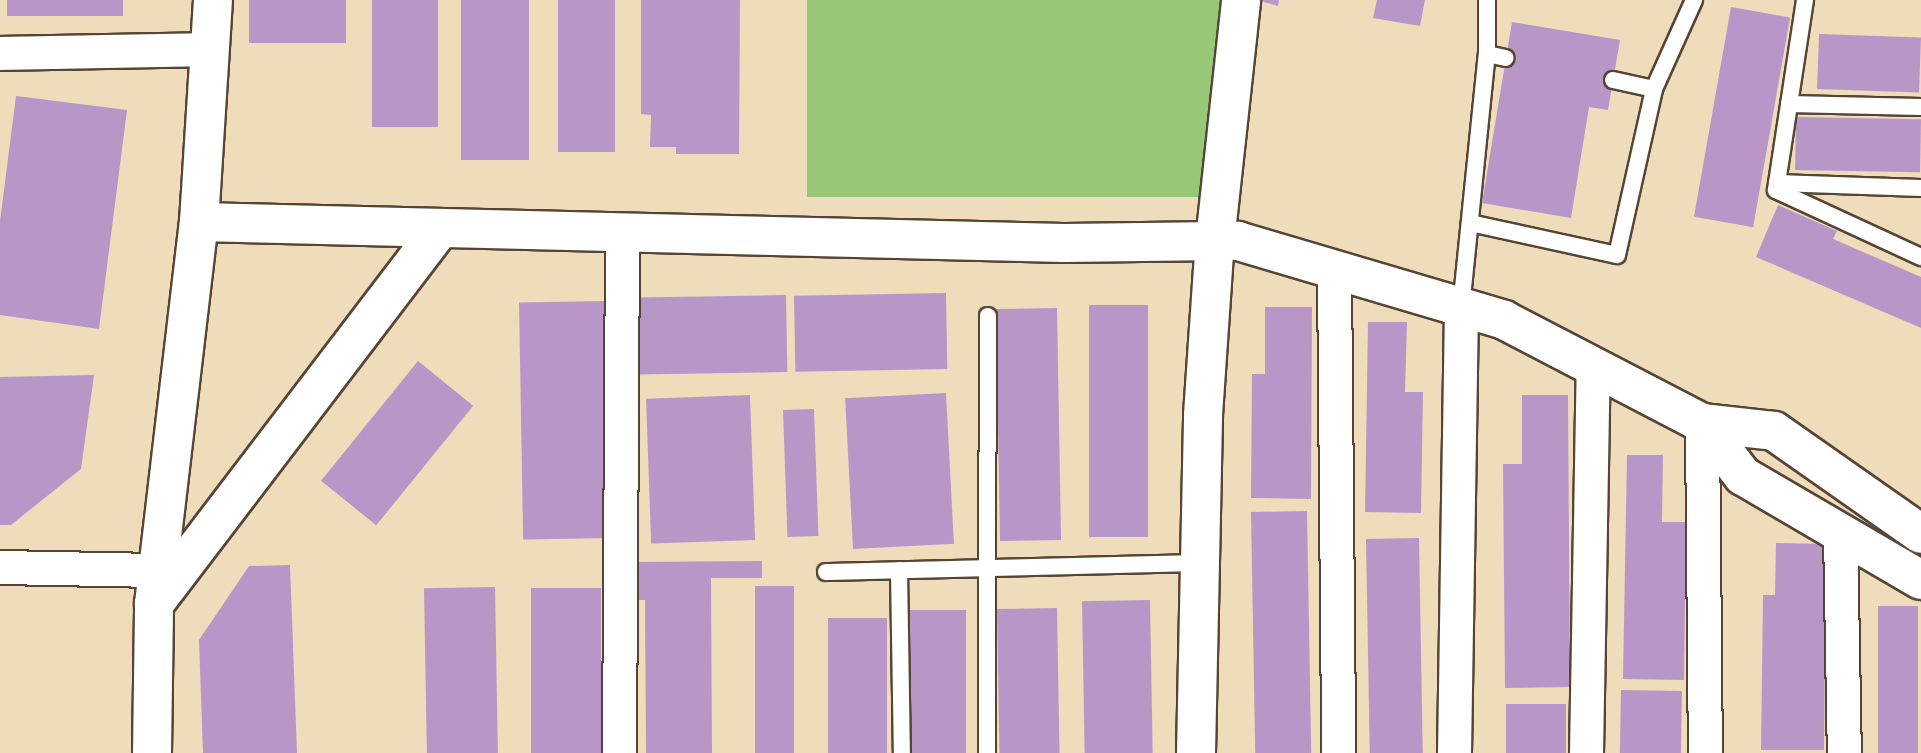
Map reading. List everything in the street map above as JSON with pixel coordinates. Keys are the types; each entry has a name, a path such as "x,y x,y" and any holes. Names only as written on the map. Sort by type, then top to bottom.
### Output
{"street":[{"path":"152,753 155,587 199,222 213,0"},
{"path":"1196,753 1203,415 1215,242 1241,0"},
{"path":"0,53 211,50"},
{"path":"199,222 622,232 1238,241 1504,320 1702,424 1774,431 1921,534"},
{"path":"155,587 440,228"},
{"path":"619,753 622,232"},
{"path":"1334,270 1338,753"},
{"path":"1454,753 1461,308"},
{"path":"1586,753 1593,367"},
{"path":"1702,424 1744,476 1921,580"},
{"path":"1702,424 1705,753"},
{"path":"1840,533 1844,753"},
{"path":"0,567 155,587"}],"lane":[{"path":"1461,308 1488,54 1487,0"},
{"path":"1470,223 1617,255 1654,89 1694,0"},
{"path":"1805,0 1776,190 1921,257"},
{"path":"1488,54 1506,58"},
{"path":"1613,80 1654,89"},
{"path":"1788,104 1921,107"},
{"path":"1777,183 1921,188"},
{"path":"987,753 988,316"},
{"path":"826,572 1200,563"},
{"path":"900,570 902,753"}],"green space":[{"path":"807,0 1230,0 1230,197 807,197"}],"building":[{"path":"7,0 123,0 123,16 7,16"},
{"path":"249,0 346,0 346,43 249,43"},
{"path":"372,0 438,0 438,127 372,127"},
{"path":"461,0 529,0 529,160 461,160"},
{"path":"558,0 615,0 615,152 558,152"},
{"path":"641,0 740,0 739,154 676,154 676,147 650,147 651,115 641,114"},
{"path":"1257,0 1279,0 1278,6"},
{"path":"1377,0 1425,0 1420,26 1373,18"},
{"path":"1731,7 1790,17 1753,227 1694,217"},
{"path":"1512,22 1620,40 1608,110 1589,107 1571,218 1482,203"},
{"path":"1819,34 1921,38 1919,93 1817,89"},
{"path":"16,96 127,110 99,329 0,315 0,221"},
{"path":"1796,117 1921,119 1920,172 1795,170"},
{"path":"1778,205 1837,231 1833,239 1921,277 1921,328 1756,257"},
{"path":"946,293 947,369 795,372 794,296"},
{"path":"786,295 787,372 638,375 637,298"},
{"path":"606,301 610,538 523,539 519,303"},
{"path":"1089,305 1148,305 1148,537 1089,537"},
{"path":"1265,307 1312,307 1311,499 1251,498 1252,374 1265,374"},
{"path":"1057,308 1061,540 1000,541 996,309"},
{"path":"1368,322 1407,322 1405,392 1423,392 1421,513 1365,512"},
{"path":"418,361 473,406 376,525 321,481"},
{"path":"94,375 81,469 11,525 0,525 0,377"},
{"path":"946,393 954,544 853,549 845,398"},
{"path":"750,395 755,540 651,544 646,399"},
{"path":"1522,395 1568,395 1570,687 1505,688 1503,464 1522,464"},
{"path":"814,409 818,536 787,537 783,410"},
{"path":"1627,455 1663,455 1662,522 1686,522 1684,680 1623,679"},
{"path":"1307,511 1311,753 1255,753 1251,512"},
{"path":"1419,538 1423,753 1370,753 1366,539"},
{"path":"1776,543 1826,544 1824,750 1761,750 1763,595 1775,595"},
{"path":"762,561 762,578 711,578 712,753 646,753 645,600 633,600 633,562"},
{"path":"290,565 297,753 203,753 199,640 249,566"},
{"path":"755,586 794,586 794,753 755,753"},
{"path":"495,587 498,753 427,753 424,588"},
{"path":"531,588 601,588 601,753 531,753"},
{"path":"1150,600 1153,753 1085,753 1082,601"},
{"path":"1878,606 1918,606 1918,753 1878,753"},
{"path":"1057,608 1060,753 1000,753 997,609"},
{"path":"904,610 966,610 966,753 904,753"},
{"path":"828,618 887,618 887,753 828,753"},
{"path":"1621,690 1682,691 1681,753 1620,753"},
{"path":"1506,704 1566,704 1566,753 1506,753"}]}
